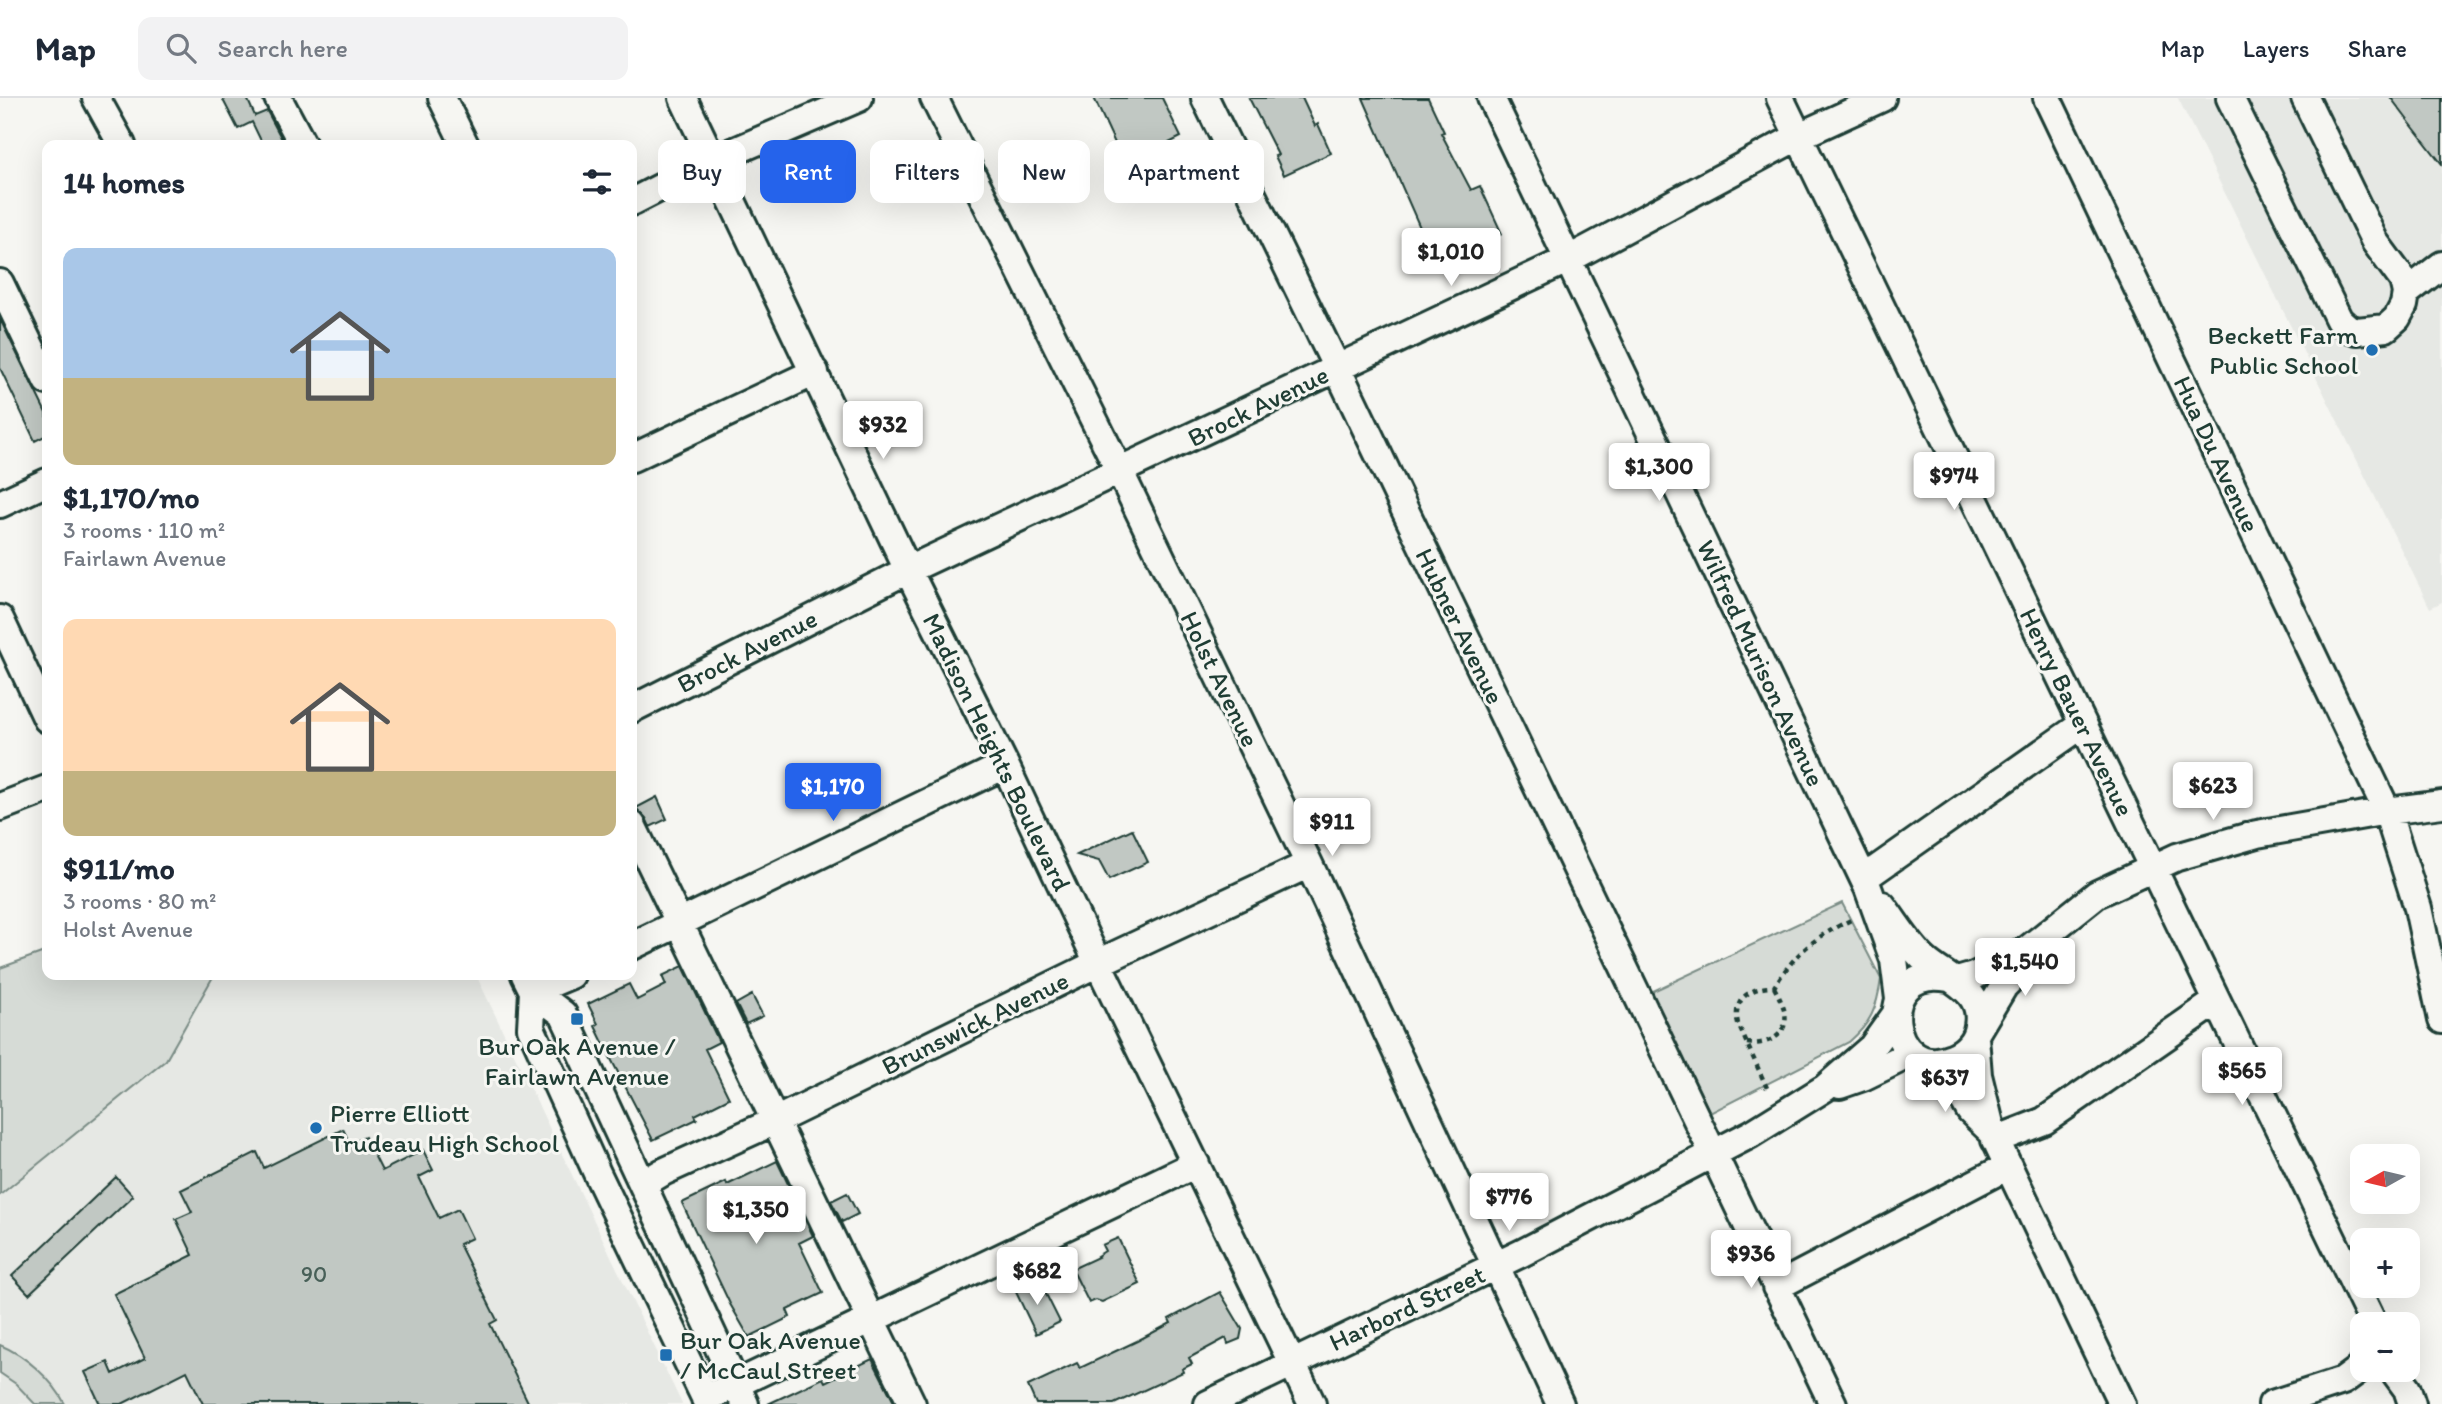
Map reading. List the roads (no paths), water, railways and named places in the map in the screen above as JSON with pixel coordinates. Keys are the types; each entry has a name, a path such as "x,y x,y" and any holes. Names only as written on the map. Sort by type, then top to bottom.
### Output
{"street":[{"path":"278,98 300,140"},
{"path":"442,98 463,140"},
{"name":"Madison Heights Boulevard","path":"684,98 704,140"},
{"path":"746,146 859,98"},
{"name":"Holst Avenue","path":"933,98 1120,472 1309,864 1560,1404"},
{"name":"Hubner Avenue","path":"1205,98 1833,1404"},
{"name":"Wilfred Murison Avenue","path":"1491,98 1866,883 1894,960 1897,1007"},
{"name":"Henry Bauer Avenue","path":"1780,98 2368,1312"},
{"name":"Brock Avenue","path":"637,706 908,570 1569,259 1799,136 1882,98"},
{"name":"Hua Du Avenue","path":"2047,98 2386,811 2418,908 2442,1020"},
{"path":"2230,98 2339,320 2348,328 2357,331 2386,328 2397,318 2404,304 2406,293 2403,280 2375,242 2305,98"},
{"path":"106,101 120,140"},
{"path":"637,199 658,189"},
{"name":"Madison Heights Boulevard","path":"734,203 908,570 1005,765 1312,1404"},
{"path":"2406,293 2442,265"},
{"path":"0,284 42,371"},
{"path":"637,456 815,372"},
{"path":"0,504 42,484"},
{"path":"0,619 11,669 42,712"},
{"path":"1866,883 2083,724"},
{"path":"637,944 1005,765"},
{"path":"0,807 42,791"},
{"path":"1993,1136 1970,1111 1952,1079 1900,1040 1895,1024 1897,1007 1906,989 1926,977 1953,979 1974,976 2027,950 2097,894 2177,857 2257,834 2442,804"},
{"path":"637,835 912,1404"},
{"name":"Brunswick Avenue","path":"643,1184 663,1172 775,1121 1098,963 1309,864"},
{"name":"Wilfred Murison Avenue","path":"1866,883 1923,959 1953,979"},
{"path":"1924,1057 1959,1055 1976,1034 2004,986 2024,966 2027,950"},
{"path":"1953,979 1974,997 1978,1008 1978,1075 1993,1136 2122,1404"},
{"path":"529,983 531,1028 706,1401 741,1395 872,1319 1196,1164"},
{"path":"529,983 563,1014 741,1395"},
{"path":"1993,1136 2044,1121 2217,1001"},
{"name":"Harbord Street","path":"1208,1404 1495,1265 1751,1134 1825,1088 1872,1047 1897,1007"},
{"name":"Harbord Street","path":"1825,1088 1924,1057"},
{"path":"1776,1287 2008,1166"},
{"path":"2272,1404 2343,1381 2350,1376"},
{"path":"2402,1382 2412,1404"}],"place":[{"name":"Beckett Farm Public School","path":"2372,350"},
{"name":"Bur Oak Avenue / Fairlawn Avenue","path":"577,1019"},
{"name":"Pierre Elliott Trudeau High School","path":"316,1128"},
{"name":"Bur Oak Avenue / McCaul Street","path":"666,1355"}]}
